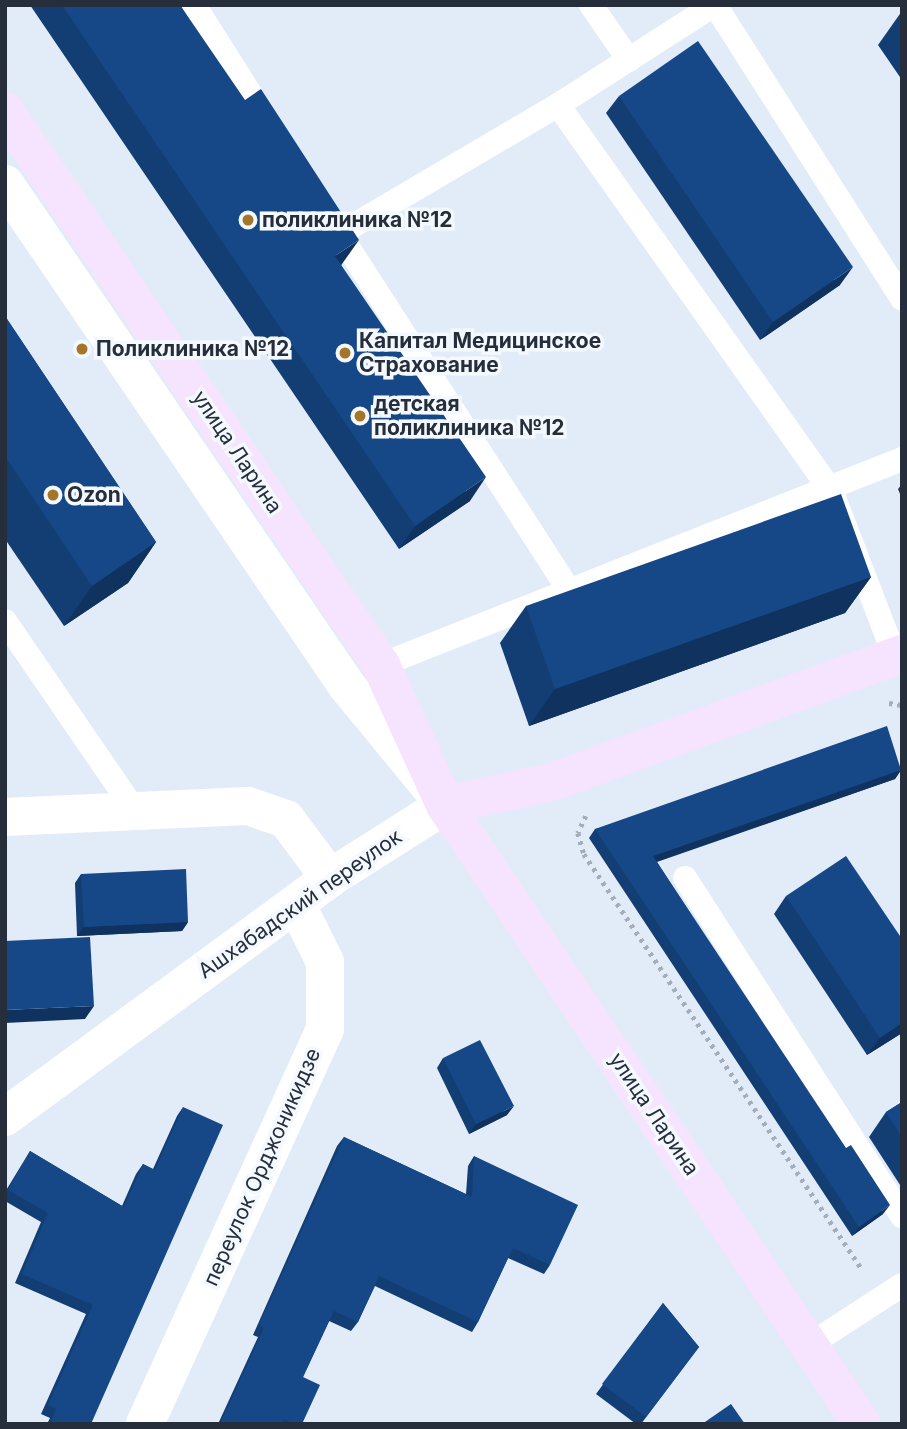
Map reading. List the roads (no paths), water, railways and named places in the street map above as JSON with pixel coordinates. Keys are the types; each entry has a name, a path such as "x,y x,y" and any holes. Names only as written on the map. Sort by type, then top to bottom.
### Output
{"main road":[{"name":"улица Ларина","path":"5,111 382,665 444,805 811,1344 862,1424"},
{"name":"Ашхабадский переулок","path":"444,805 552,782 898,656"}],"street":[{"name":"улица Ларина","path":"5,184 347,686 444,805"},
{"name":"Ашхабадский переулок","path":"5,1117 297,905 330,878 444,805"},
{"path":"5,817 133,808 248,806 286,819 330,878"},
{"name":"переулок Орджоникидзе","path":"145,1424 325,1028 325,962 297,905"}],"lane":[{"path":"194,5 281,142"},
{"path":"591,5 629,60"},
{"path":"339,234 558,106 714,5 902,299"},
{"path":"558,106 831,489 898,656"},
{"path":"318,200 568,589"},
{"path":"382,665 568,589 831,489 902,458"},
{"path":"5,621 133,808"},
{"path":"685,878 902,1216"},
{"path":"811,1344 902,1285"}],"place":[{"name":"поликлиника №12","path":"248,220"},
{"name":"Поликлиника №12","path":"82,349"},
{"name":"Капитал Медицинское Страхование","path":"345,353"},
{"name":"детская поликлиника №12","path":"360,416"},
{"name":"Ozon","path":"53,495"}]}
